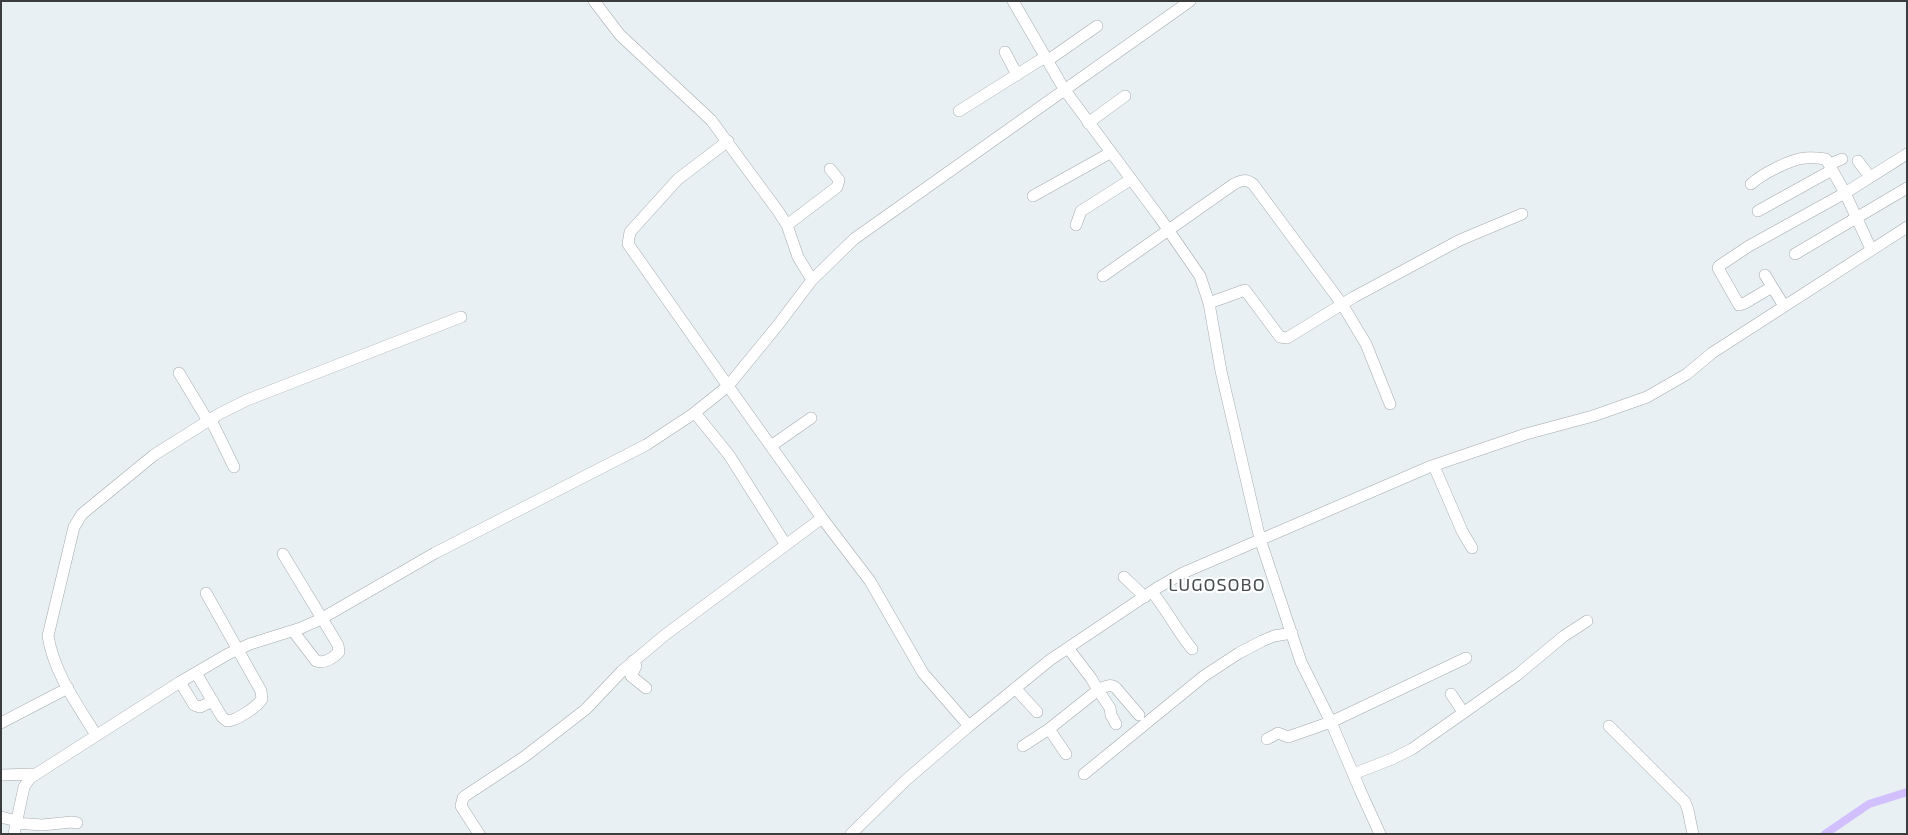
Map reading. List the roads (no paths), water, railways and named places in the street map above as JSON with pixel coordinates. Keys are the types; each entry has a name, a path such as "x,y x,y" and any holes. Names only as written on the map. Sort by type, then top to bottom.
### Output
{"street":[{"path":"594,1 620,35 711,120 728,141 787,225 798,256 812,280"},
{"path":"1013,1 1064,89 1200,276 1209,303 1221,371 1260,539 1301,662 1331,722 1380,834"},
{"path":"16,826 26,783 34,774 180,682 236,650 322,618 436,553 646,445 694,413 728,386 812,280 854,239 1190,1"},
{"path":"960,111 1097,26"},
{"path":"1005,52 1017,75"},
{"path":"1088,123 1125,96"},
{"path":"728,141 678,179 630,232 628,244 647,274 695,338 822,518 870,581 910,654 923,673 969,726"},
{"path":"1033,196 1110,153"},
{"path":"1772,287 1739,305 1718,268 1749,246 1845,193 1907,154"},
{"path":"1751,184 1787,164 1806,158 1826,159 1845,193 1871,249"},
{"path":"1758,211 1842,160"},
{"path":"1858,161 1870,177"},
{"path":"787,225 837,187 839,180 830,169"},
{"path":"1076,225 1081,211 1130,180"},
{"path":"1103,276 1234,184 1240,181 1250,182 1342,304 1366,344 1390,404"},
{"path":"1795,254 1907,188"},
{"path":"1209,303 1245,290 1280,337 1287,338 1342,304 1460,240 1522,214"},
{"path":"851,834 906,780 1015,688 1068,648 1148,594 1183,573 1434,466 1526,434 1593,416 1647,397 1687,374 1712,353 1907,227"},
{"path":"1765,275 1784,306"},
{"path":"96,736 68,688 51,651 48,636 78,520 90,506 154,455 247,400 461,317"},
{"path":"179,373 209,421 234,467"},
{"path":"694,413 729,455 786,545"},
{"path":"771,446 811,418"},
{"path":"1434,466 1462,531 1472,548"},
{"path":"479,834 461,806 462,798 524,757 566,725 586,709 633,661 665,635 822,518"},
{"path":"283,554 340,648 338,654 323,662 316,661 293,630"},
{"path":"1124,577 1164,607 1177,631 1192,649"},
{"path":"196,673 224,719 230,721 256,706 262,700 261,692 206,593"},
{"path":"1353,774 1412,749 1517,675 1564,636 1587,621"},
{"path":"1084,774 1204,676 1239,653 1262,641 1274,636 1292,634"},
{"path":"1068,648 1091,678 1110,708 1111,715 1116,724"},
{"path":"1267,739 1278,733 1288,737 1331,722 1466,658"},
{"path":"633,661 636,666 631,676 646,688"},
{"path":"180,682 194,705 200,707 213,701"},
{"path":"1023,746 1049,729 1098,690 1109,685 1114,686 1139,715"},
{"path":"1,723 68,688"},
{"path":"1015,688 1037,712"},
{"path":"1451,694 1463,712"},
{"path":"1609,726 1685,802 1693,834"},
{"path":"1049,729 1066,754"},
{"path":"1,775 34,774"},
{"path":"1,816 16,826 77,823"}],"waterway":[{"path":"1825,834 1869,804 1907,792"}],"district":[{"name":"LUGOSOBO","path":"1217,585"}]}
